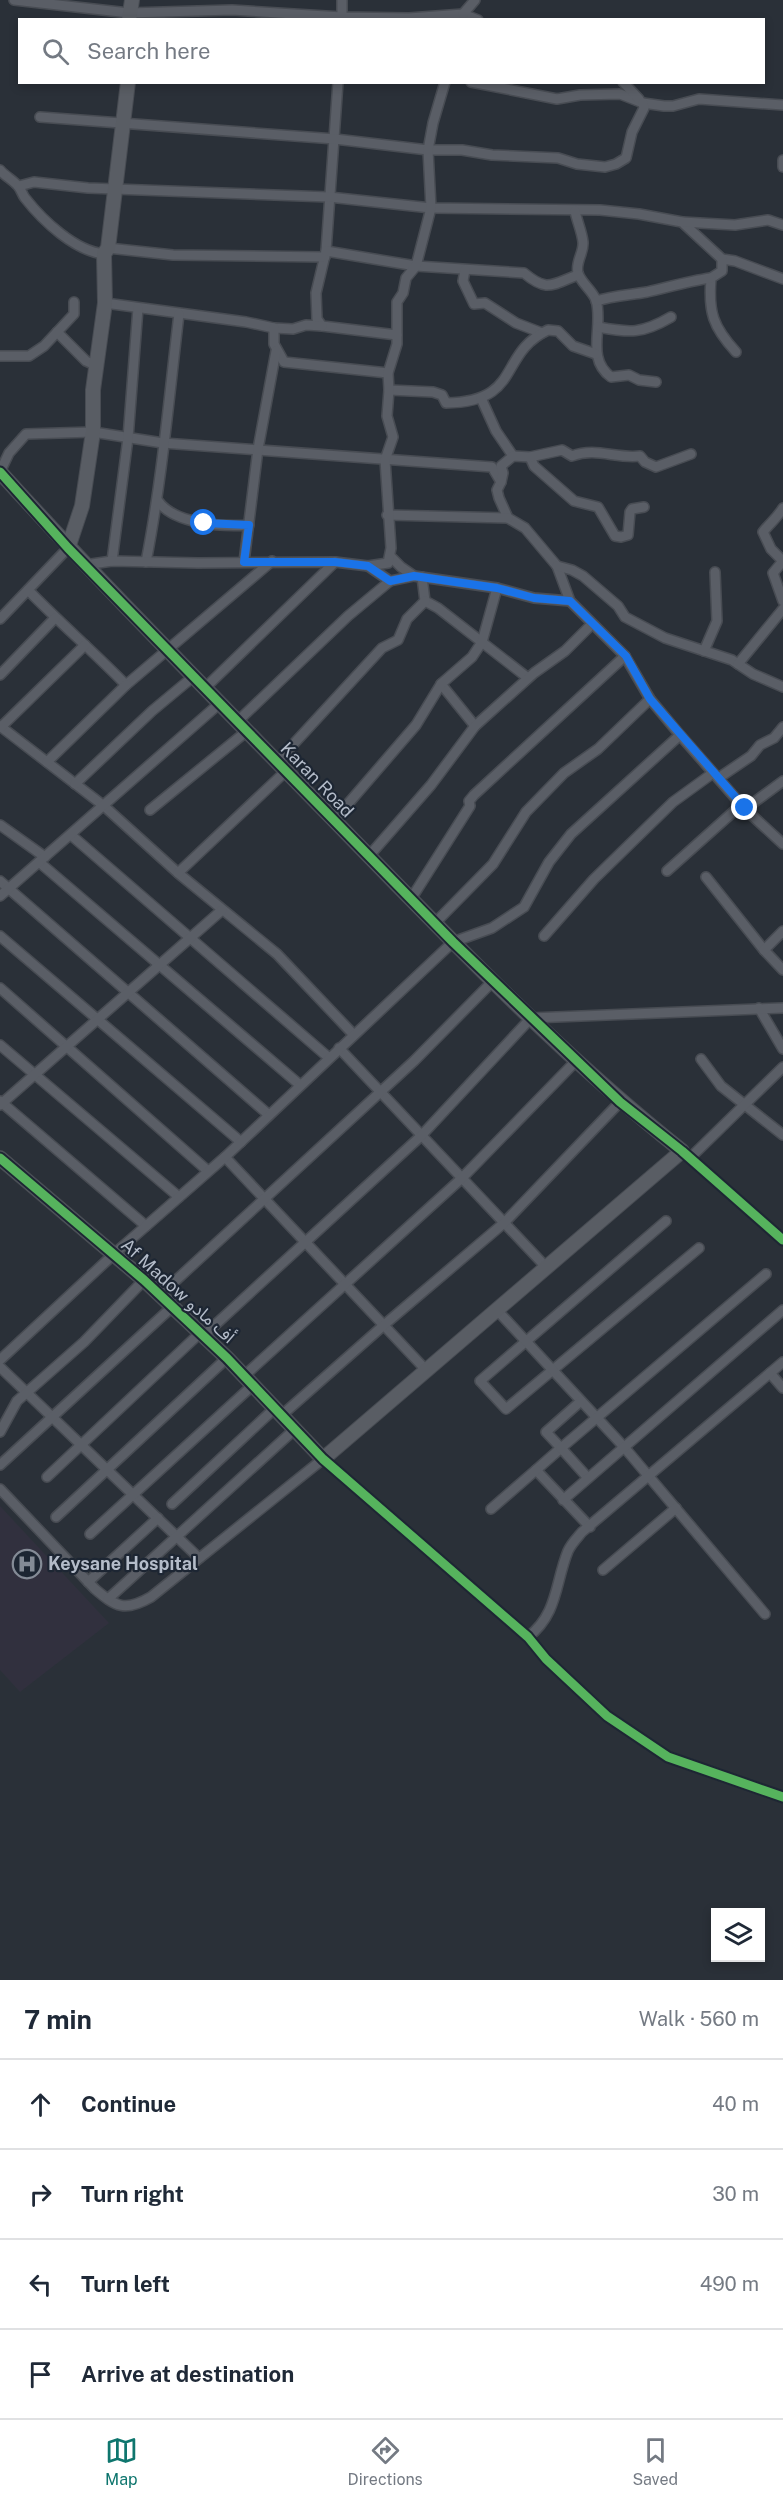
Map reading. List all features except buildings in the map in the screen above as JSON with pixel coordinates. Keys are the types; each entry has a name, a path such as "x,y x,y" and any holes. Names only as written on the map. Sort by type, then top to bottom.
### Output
{"street":[{"path":"14,0 130,11 232,10 342,18 342,0"},
{"path":"463,14 475,0"},
{"path":"419,18 463,14 473,18"},
{"path":"0,619 68,548 82,506 93,432 93,390 105,303 106,251 128,84"},
{"path":"322,326 317,319 316,293 326,254 338,84"},
{"path":"85,565 112,561 335,562 368,566 388,563 390,556 385,460 393,437 387,416 388,373 397,344 397,302 403,293 406,278 417,266 430,208 428,150 444,84"},
{"path":"481,84 557,99 580,95 620,94 643,103 673,106 699,99 783,105"},
{"path":"40,117 123,125 335,139 428,150 462,150 492,155 530,155 558,158 577,164 610,166 626,158 632,132 644,108 643,103 625,84"},
{"path":"783,160 783,167"},
{"path":"0,170 19,186 24,197 52,228 93,253 106,251 173,255 326,254 417,266 524,273 536,283 547,286 578,275"},
{"path":"19,186 34,182 88,188 329,197 430,208 600,210 682,222 735,225 768,220 783,225"},
{"path":"575,210 583,240 577,264 578,275 596,301 598,327 596,354 602,370 611,377 629,375 639,380 657,382"},
{"path":"682,222 723,259 735,261 783,279"},
{"path":"596,301 611,296 650,291 690,280 711,278 722,270 723,259"},
{"path":"465,270 463,281 474,304 485,303 516,323 542,333"},
{"path":"711,278 711,315 723,337 736,352"},
{"path":"0,356 29,356 45,346 74,314 74,302"},
{"path":"105,303 246,322 274,328 292,329 306,325 397,335"},
{"path":"112,561 128,438 138,308"},
{"path":"146,562 158,501 179,314"},
{"path":"598,327 629,333 646,329 671,317"},
{"path":"274,328 276,351 284,362 388,373"},
{"path":"389,390 433,392 442,395 447,404 481,399 500,387 507,378 514,361 542,333 548,330 558,331 573,346 596,354"},
{"path":"57,332 87,361 96,365"},
{"path":"244,562 258,449 276,351"},
{"path":"481,399 496,431 513,456"},
{"path":"0,472 9,453 26,434 93,432 163,442 492,467 501,482"},
{"path":"508,518 497,490 503,473 501,466 513,456 530,457 562,450 572,456 582,452 598,451 640,456 645,462 656,467 691,454"},
{"path":"530,457 534,466 574,501 579,504 596,505 615,536 628,535 632,509 644,507"},
{"name":"Karan Road","path":"0,472 68,548 453,942 620,1102 686,1155"},
{"path":"158,501 170,513 196,522 249,525"},
{"path":"783,508 777,519 763,532 771,549 783,561 773,573 783,601"},
{"path":"387,515 508,518 525,528 557,566 570,601 591,625 626,656 650,699 744,806 783,844"},
{"path":"390,556 400,567 418,576 497,588 534,598 570,601"},
{"path":"47,762 126,685 272,561"},
{"path":"205,688 335,562"},
{"path":"368,566 390,581"},
{"path":"557,566 583,576 618,606 625,617 665,638 738,664 753,674 783,687"},
{"path":"704,651 717,621 716,572"},
{"path":"150,810 242,726 348,616 390,581 418,576"},
{"path":"418,576 425,601 528,678"},
{"path":"334,820 416,725 441,684 472,657 482,642 497,588"},
{"path":"28,590 126,685"},
{"path":"178,873 281,766 382,648 398,640 407,619 425,601"},
{"path":"738,664 783,609"},
{"path":"0,675 55,618"},
{"path":"369,856 430,785 475,726 528,678 565,651 591,625"},
{"path":"85,645 1,726 104,806 178,873 277,954 353,1034"},
{"path":"411,899 470,806 469,801 474,795 626,656"},
{"path":"75,784 152,711 194,676"},
{"path":"441,684 475,726"},
{"path":"435,923 493,864 520,820 532,806 564,773 598,749 650,699"},
{"path":"0,896 104,806 151,761 220,703"},
{"path":"544,936 594,879 673,802 751,756 760,745 774,738 783,727"},
{"path":"0,1360 114,1254 225,1157 339,1047 453,942 492,928 524,907 549,862 571,834 680,735"},
{"path":"667,871 744,806 783,780"},
{"path":"0,825 42,859 160,965 300,1085"},
{"path":"775,835 783,828"},
{"path":"71,835 328,1058"},
{"path":"706,877 764,950 783,970"},
{"path":"0,881 269,1114"},
{"path":"146,1226 1,1103 222,910"},
{"path":"764,950 783,931"},
{"path":"0,936 241,1142"},
{"path":"160,1295 414,1061 493,981"},
{"path":"0,988 208,1172"},
{"path":"759,1008 783,1049"},
{"path":"46,1477 421,1136 531,1018 783,1008"},
{"path":"0,1045 179,1197"},
{"path":"339,1047 546,1267"},
{"path":"701,1059 721,1086 783,1135"},
{"path":"90,1534 134,1494 346,1285 462,1178 576,1061"},
{"path":"0,1489 88,1582 108,1599 121,1606 141,1602 323,1459 546,1267 686,1155 745,1104 783,1067"},
{"path":"172,1504 504,1223 620,1102"},
{"path":"686,1155 783,1240"},
{"path":"225,1157 426,1370"},
{"name":"Af Madow أف مادو","path":"0,1158 144,1280 227,1358 323,1459"},
{"path":"666,1221 480,1381 506,1409 699,1248"},
{"path":"491,1509 766,1274"},
{"path":"0,1432 17,1401 84,1342 144,1280"},
{"path":"0,1464 172,1307"},
{"path":"496,1309 624,1447 765,1614"},
{"path":"563,1500 783,1310"},
{"path":"56,1517 227,1358"},
{"path":"528,1637 542,1626 558,1591 568,1548 582,1532 783,1362"},
{"path":"0,1367 199,1558"},
{"path":"770,1373 783,1388"},
{"path":"581,1401 546,1432 588,1478"},
{"path":"108,1599 295,1429"},
{"path":"323,1459 528,1637 546,1659 607,1716 668,1757 783,1797"},
{"path":"536,1470 590,1527"},
{"path":"603,1570 676,1508"},
{"path":"88,1582 158,1518"}],"shaded area":[{"name":"Keysane Hospital","path":"0,1506 109,1623 20,1692 0,1670"}],"cycle path":[{"path":"0,472 68,548 453,942 620,1102 682,1151 783,1240"},
{"path":"0,1158 144,1280 227,1358 323,1459 528,1637 546,1659 607,1716 668,1757 783,1797"}],"place":[{"name":"Keysane Hospital","path":"27,1564"}],"route":[{"path":"204,523 249,525 244,562 335,562 368,566 390,581 414,576 497,588 534,598 570,601 591,625 626,656 650,699 745,808"}]}
